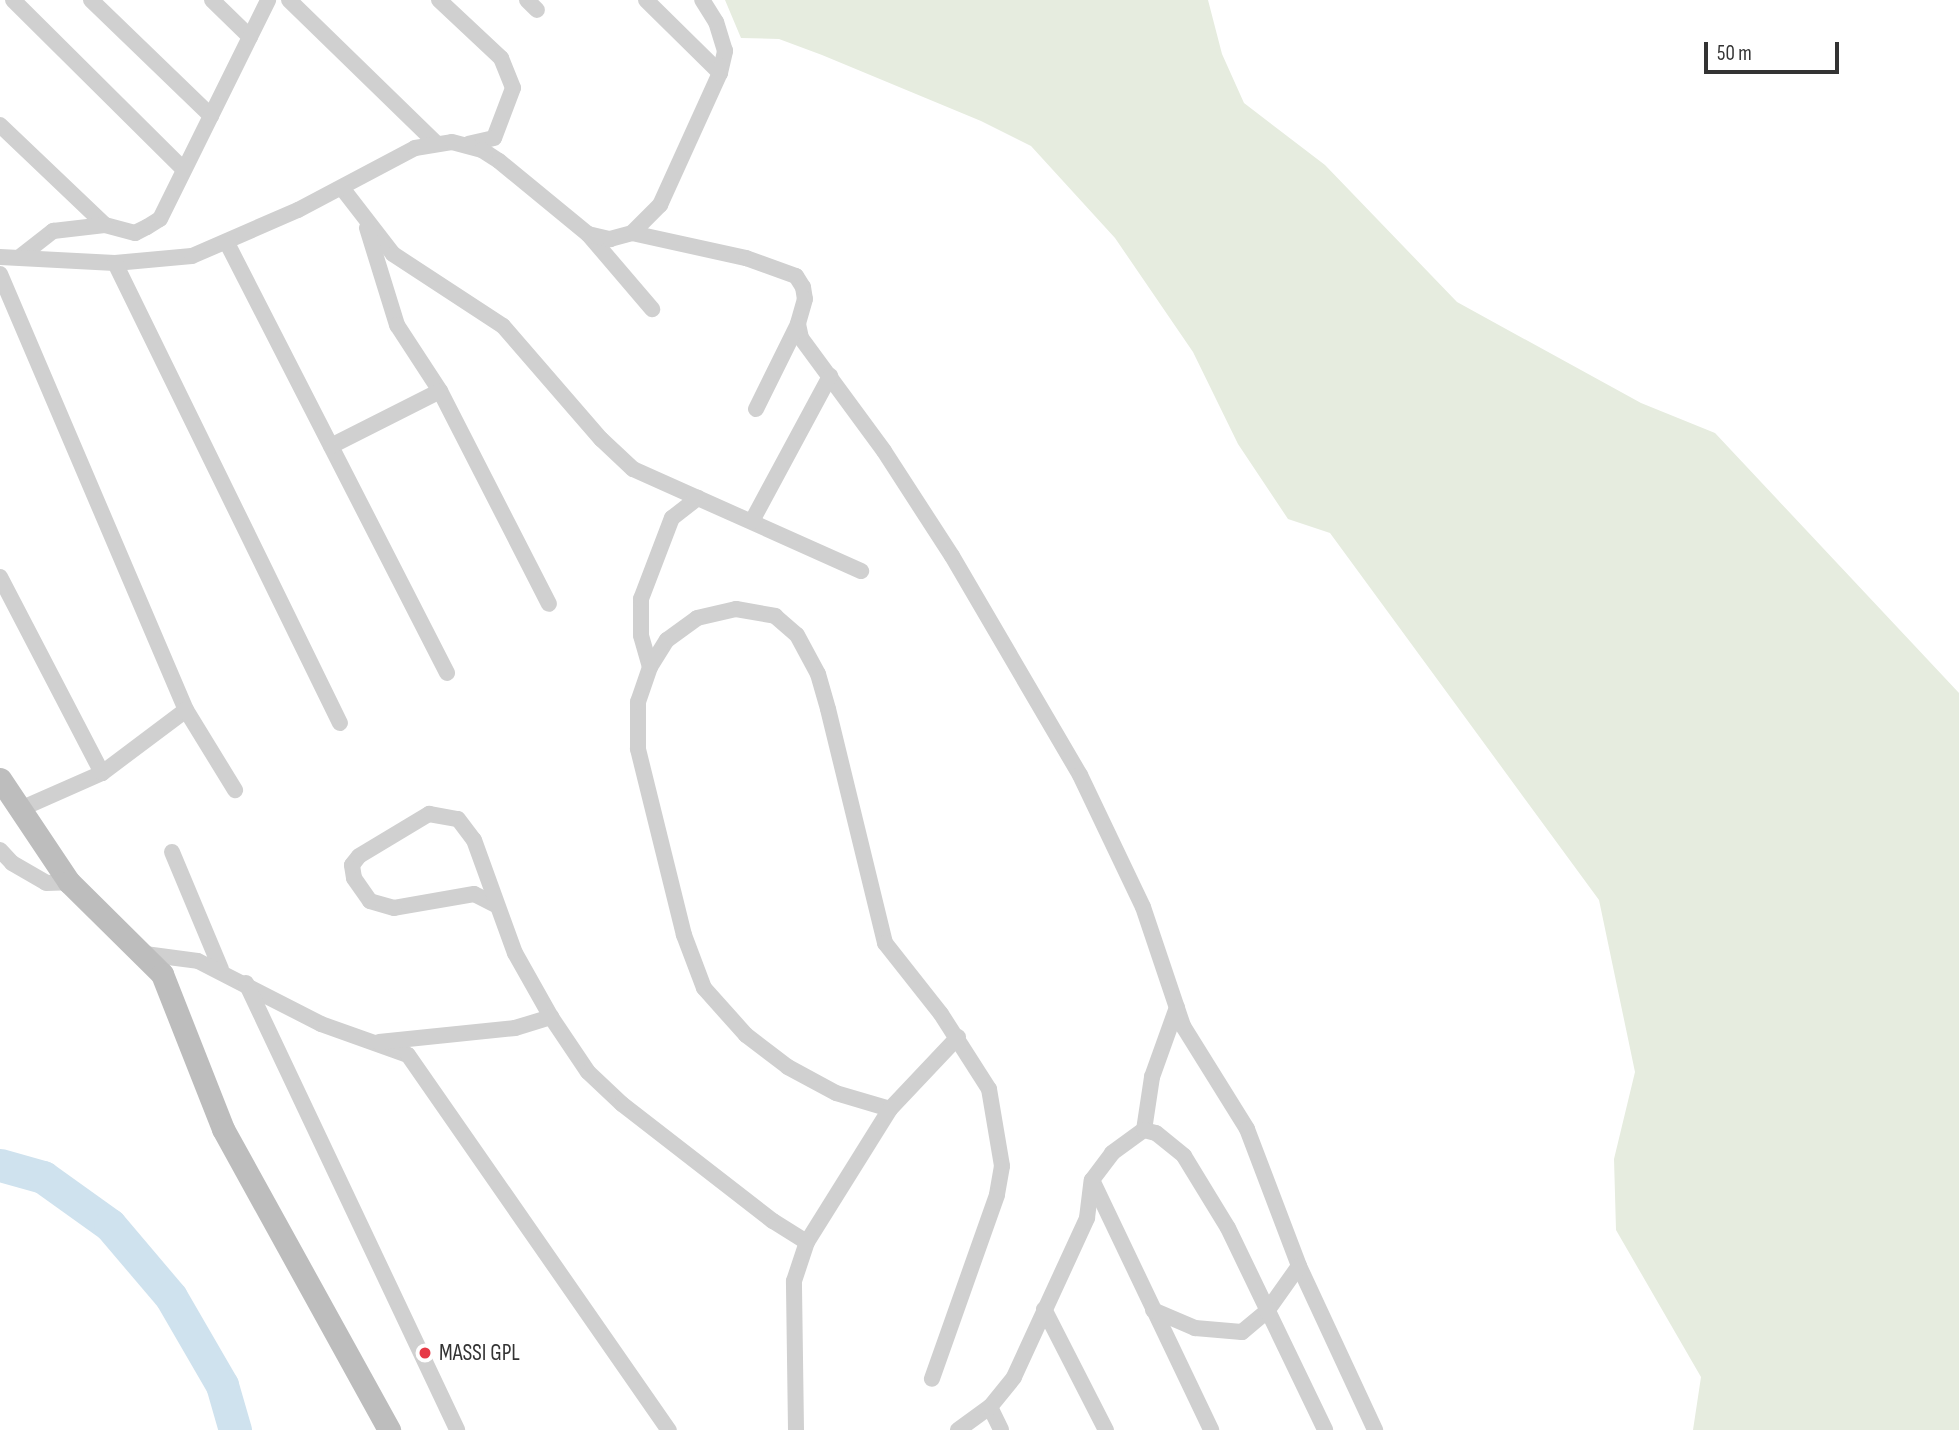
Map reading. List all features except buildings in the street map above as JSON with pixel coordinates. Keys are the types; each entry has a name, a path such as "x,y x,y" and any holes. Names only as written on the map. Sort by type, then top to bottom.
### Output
{"main road":[{"path":"0,779 18,810 69,882 145,954 175,999 223,1129 389,1430"}],"street":[{"path":"13,0 183,169"},
{"path":"91,0 211,116"},
{"path":"212,0 250,37"},
{"path":"21,256 53,231 105,225 135,233 160,219 268,0"},
{"path":"289,0 436,143"},
{"path":"0,257 115,263 192,256 228,243 341,188 415,148 436,143 466,144 494,138 513,88 501,58 439,0"},
{"path":"646,0 720,73"},
{"path":"632,233 660,205 720,73 725,51 716,22 702,0"},
{"path":"0,125 105,225"},
{"path":"466,144 499,161 588,234 652,309"},
{"path":"341,188 365,222 393,254 503,327 601,439 633,469 861,571"},
{"path":"365,222 397,325 440,391 549,604"},
{"path":"588,234 610,239 632,233 746,258 796,276 805,299 797,324 756,409"},
{"path":"228,243 447,673"},
{"path":"115,263 340,723"},
{"path":"0,274 134,580 186,710 235,790"},
{"path":"797,324 801,338 830,376 952,556 1080,775 1143,907 1177,1007 1195,1050 1247,1129 1299,1266 1375,1430"},
{"path":"752,521 830,376"},
{"path":"331,446 440,391"},
{"path":"650,667 640,635 641,599 672,517 698,498"},
{"path":"0,577 102,773"},
{"path":"890,1109 836,1093 788,1067 746,1035 704,988 684,934 638,749 638,702 650,667 667,640 697,618 736,610 775,616 797,635 818,674 885,943 958,1037 989,1089 1002,1166 997,1195 932,1378"},
{"path":"18,810 102,773 186,710"},
{"path":"494,904 474,894 394,908 370,901 354,878 352,865 359,856 429,814 458,819 474,840 494,904 514,953 551,1017 588,1072 622,1104 773,1221 807,1241"},
{"path":"0,850 12,863 46,883 69,882"},
{"path":"172,852 221,969"},
{"path":"145,954 198,961 221,969 321,1024 408,1055 421,1070 669,1430"},
{"path":"245,981 457,1430"},
{"path":"958,1430 990,1407 1014,1377 1087,1217 1092,1180 1112,1153 1143,1130 1152,1077 1177,1007"},
{"path":"373,1042 514,1028 551,1017"},
{"path":"796,1430 794,1281 807,1241 890,1109 958,1037"},
{"path":"1143,1130 1156,1133 1184,1156 1228,1228 1325,1430"},
{"path":"1092,1180 1211,1430"},
{"path":"1153,1310 1195,1328 1226,1334 1241,1332 1268,1311 1299,1266"},
{"path":"1044,1309 1106,1430"},
{"path":"990,1407 1001,1430"}],"shaded area":[{"path":"725,0 1208,0 1222,54 1244,103 1325,165 1457,302 1641,403 1715,433 1959,693 1959,1430 1693,1430 1701,1377 1616,1230 1614,1159 1635,1072 1599,900 1330,533 1288,519 1238,444 1193,352 1115,238 1031,146 981,121 822,55 779,39 741,38"}],"waterway":[{"path":"0,1165 43,1177 110,1225 171,1297 222,1385 235,1430"}],"place":[{"name":"MASSI GPL","path":"425,1353"}]}
